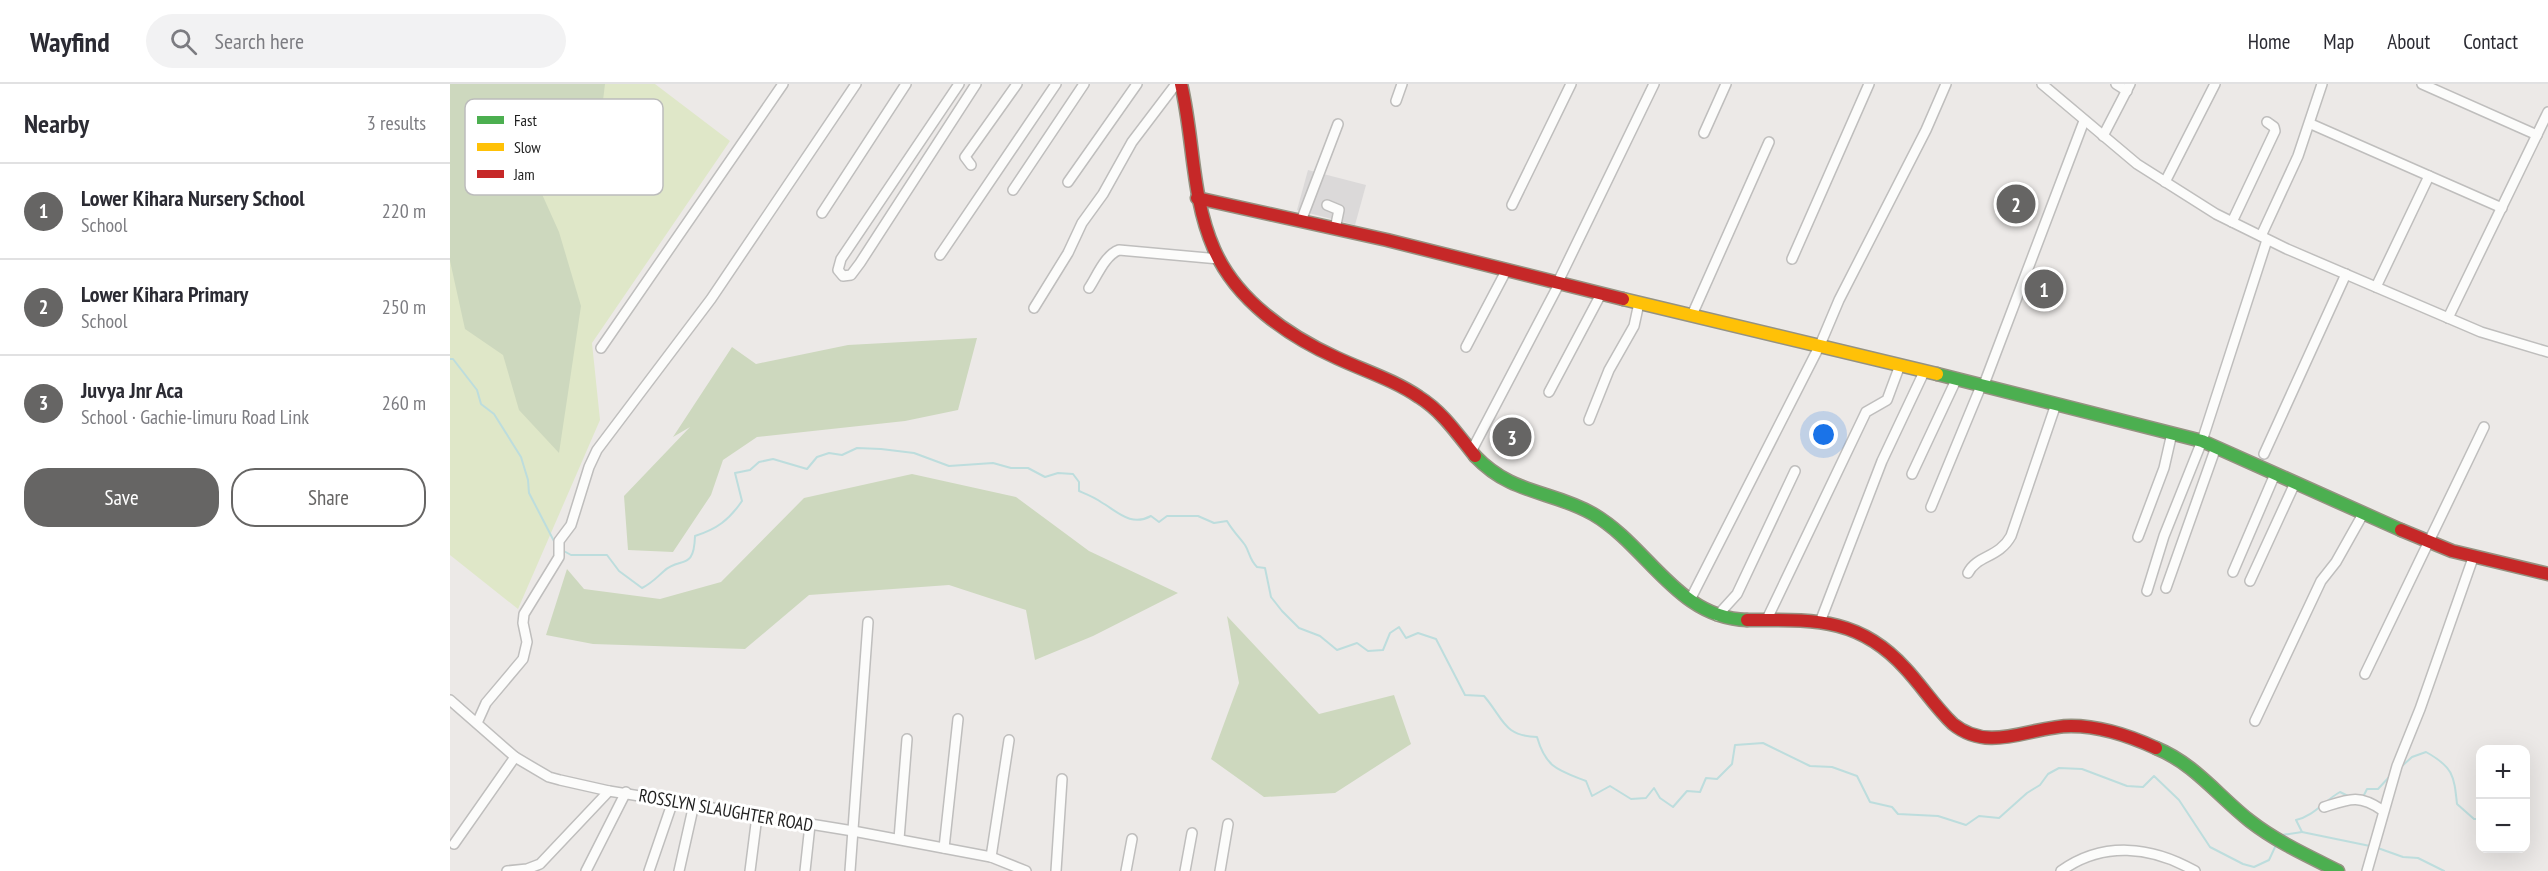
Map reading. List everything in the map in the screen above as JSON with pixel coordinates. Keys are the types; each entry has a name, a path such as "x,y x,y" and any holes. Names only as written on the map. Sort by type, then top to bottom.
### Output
{"main road":[{"path":"1181,84 1188,108 1197,198 1203,226 1219,259 1255,305 1278,326 1306,344 1400,385 1431,405 1499,477 1522,488 1585,509 1604,521 1690,600 1717,616 1743,620 1802,619 1839,625 1870,638 1892,654 1950,720 1965,732 1989,739 2008,739 2064,726 2088,727 2166,751 2191,765 2238,812 2279,840 2338,871"},
{"path":"1197,198 1820,345 2202,441 2429,542 2473,558 2548,574"}],"street":[{"path":"601,348 783,84"},
{"path":"477,723 486,703 524,659 527,642 523,623 524,614 559,556 559,541 571,525 589,466 597,450 711,299 856,84"},
{"path":"822,213 906,84"},
{"path":"959,84 841,259 837,270 843,276 851,275 860,263 976,84"},
{"path":"971,165 965,157 1017,84"},
{"path":"940,255 1056,84"},
{"path":"1013,190 1084,84"},
{"path":"1068,183 1137,84"},
{"path":"1034,308 1068,253 1082,223 1103,194 1131,142 1176,84"},
{"path":"1396,101 1402,84"},
{"path":"1512,205 1571,84"},
{"path":"1472,450 1558,284 1654,84"},
{"path":"1704,132 1726,84"},
{"path":"1792,259 1869,84"},
{"path":"1690,600 1820,345 1866,247 1926,130 1946,84"},
{"path":"2042,84 2084,122 2138,164 2232,222 2481,332 2548,352"},
{"path":"2103,136 2128,88 2116,84"},
{"path":"2165,182 2215,84"},
{"path":"2147,591 2164,536 2202,441 2264,238 2311,124 2322,84"},
{"path":"2422,84 2537,135"},
{"path":"2448,318 2548,112"},
{"path":"1931,507 1982,387 2084,122"},
{"path":"2232,222 2275,131 2267,122"},
{"path":"1301,221 1338,124"},
{"path":"2311,124 2502,208"},
{"path":"1692,315 1769,142"},
{"path":"2376,287 2429,176"},
{"path":"1327,205 1339,210 1335,229"},
{"path":"1089,288 1108,258 1113,252 1119,250 1219,259"},
{"path":"1466,347 1506,271"},
{"path":"2264,454 2346,274"},
{"path":"1549,392 1601,294"},
{"path":"1589,420 1609,370 1634,326 1639,303"},
{"path":"1767,619 1861,420 1871,407 1887,400 1900,365"},
{"path":"1820,622 1882,461 1924,372"},
{"path":"1912,474 1956,380"},
{"path":"1968,573 1972,566 2005,547 2011,536 2055,404"},
{"path":"2366,674 2484,428"},
{"path":"2138,537 2164,468 2172,433"},
{"path":"2166,588 2216,447"},
{"path":"1717,616 1737,594 1796,471"},
{"path":"2233,572 2275,474"},
{"path":"2250,581 2295,483"},
{"path":"2255,721 2321,581 2336,562 2362,514"},
{"path":"2367,871 2382,810 2473,558"},
{"path":"850,871 868,622"},
{"name":"ROSSLYN SLAUGHTER ROAD","path":"452,705 477,723 515,757 549,777 609,791 853,831 991,857 1026,871"},
{"path":"944,848 958,719"},
{"path":"899,839 907,739"},
{"path":"991,857 1009,740"},
{"path":"454,844 515,757"},
{"path":"1056,871 1062,779"},
{"path":"507,871 527,869 540,864 609,791"},
{"path":"586,871 626,792"},
{"path":"2324,807 2347,800 2361,799 2382,810"},
{"path":"649,871 673,801"},
{"path":"679,871 694,804"},
{"path":"750,871 757,816"},
{"path":"1220,871 1228,824"},
{"path":"805,871 810,825"},
{"path":"1185,871 1192,832"},
{"path":"1126,871 1132,838"},
{"path":"2061,871 2090,854 2112,850 2161,855 2194,871"}],"shaded area":[{"path":"1308,170 1366,185 1355,225 1297,210"}],"green space":[{"path":"450,84 655,84 730,141 592,343 600,420 518,609 450,555"},
{"path":"450,84 605,84 603,99 465,99 465,195 542,195 559,232 581,306 559,453 519,410 503,355 465,329 450,261"},
{"path":"977,338 958,410 905,421 757,437 723,460 711,495 673,552 628,550 624,496 690,427 673,437 732,347 756,364 848,345"},
{"path":"912,474 1016,497 1089,551 1178,593 1093,636 1035,660 1026,610 949,585 809,595 745,649 593,644 546,635 567,569 584,589 660,599 721,582 804,498"},
{"path":"1227,616 1319,714 1394,695 1411,744 1335,793 1264,797 1211,759 1239,683"}],"waterway":[{"path":"450,359 453,359 477,390 481,404 494,414 521,457 528,480 529,493 556,545"},
{"path":"562,550 571,555 607,555 619,571 642,588 670,567 689,559 692,555 695,536 722,523 737,508 742,501 735,473 750,470 759,462 773,459 807,469 817,457 829,453 842,455 857,448 881,449 914,453 949,466 993,463 1011,468 1028,468 1045,477 1058,473 1073,474 1079,482 1079,491 1131,519 1144,519 1151,516 1159,522 1167,516 1198,516 1214,523 1227,521 1245,545 1254,564 1265,568 1271,597 1282,611 1299,628 1320,636 1337,650 1357,643 1368,651 1383,650 1390,633 1399,627 1406,638 1418,633 1436,639 1465,695 1484,696 1511,730 1526,736 1537,737 1549,762 1586,781 1592,796 1610,786 1631,799 1646,798 1654,788 1660,798 1673,807 1687,791 1700,792 1706,778 1717,779 1732,764 1735,745 1763,743 1810,766 1832,767 1857,776 1870,802 1892,807 1898,814 1938,816 1966,825 1979,816 1999,818 2027,793 2040,785 2048,774 2059,768 2082,769 2127,786 2143,787 2154,776 2179,800 2210,847 2243,864 2254,867 2269,860 2276,845"},
{"path":"2402,766 2412,757 2426,752 2442,762 2453,779 2457,804 2476,819"},
{"path":"2363,797 2367,789 2378,789 2391,775"},
{"path":"2282,835 2302,832 2296,820 2314,812 2340,792 2348,796"},
{"path":"2302,832 2370,846"},
{"path":"2375,847 2403,857 2418,858 2444,871"}],"traffic: fast":[{"path":"1937,374 2202,441 2401,530"},
{"path":"1475,456 1503,478 1593,514 1613,528 1682,594 1701,607 1723,616 1747,620"},
{"path":"2156,748 2183,763 2260,829 2338,871"}],"traffic: slow":[{"path":"1623,299 1937,374"}],"traffic: jam":[{"path":"1181,84 1201,209 1214,249 1236,284 1265,314 1300,339 1400,386 1428,403 1450,424 1475,456"},
{"path":"1197,198 1387,240 1623,299"},
{"path":"2401,530 2452,551 2548,574"},
{"path":"1747,620 1813,621 1851,630 1869,639 1887,651 1905,668 1946,717 1967,733 1996,738 2056,727 2082,726 2115,732 2156,748"}],"place":[{"name":"Lower Kihara Primary","path":"2016,204"},
{"name":"Lower Kihara Nursery School","path":"2044,289"},
{"name":"Juvya Jnr Aca","path":"1512,437"}]}
